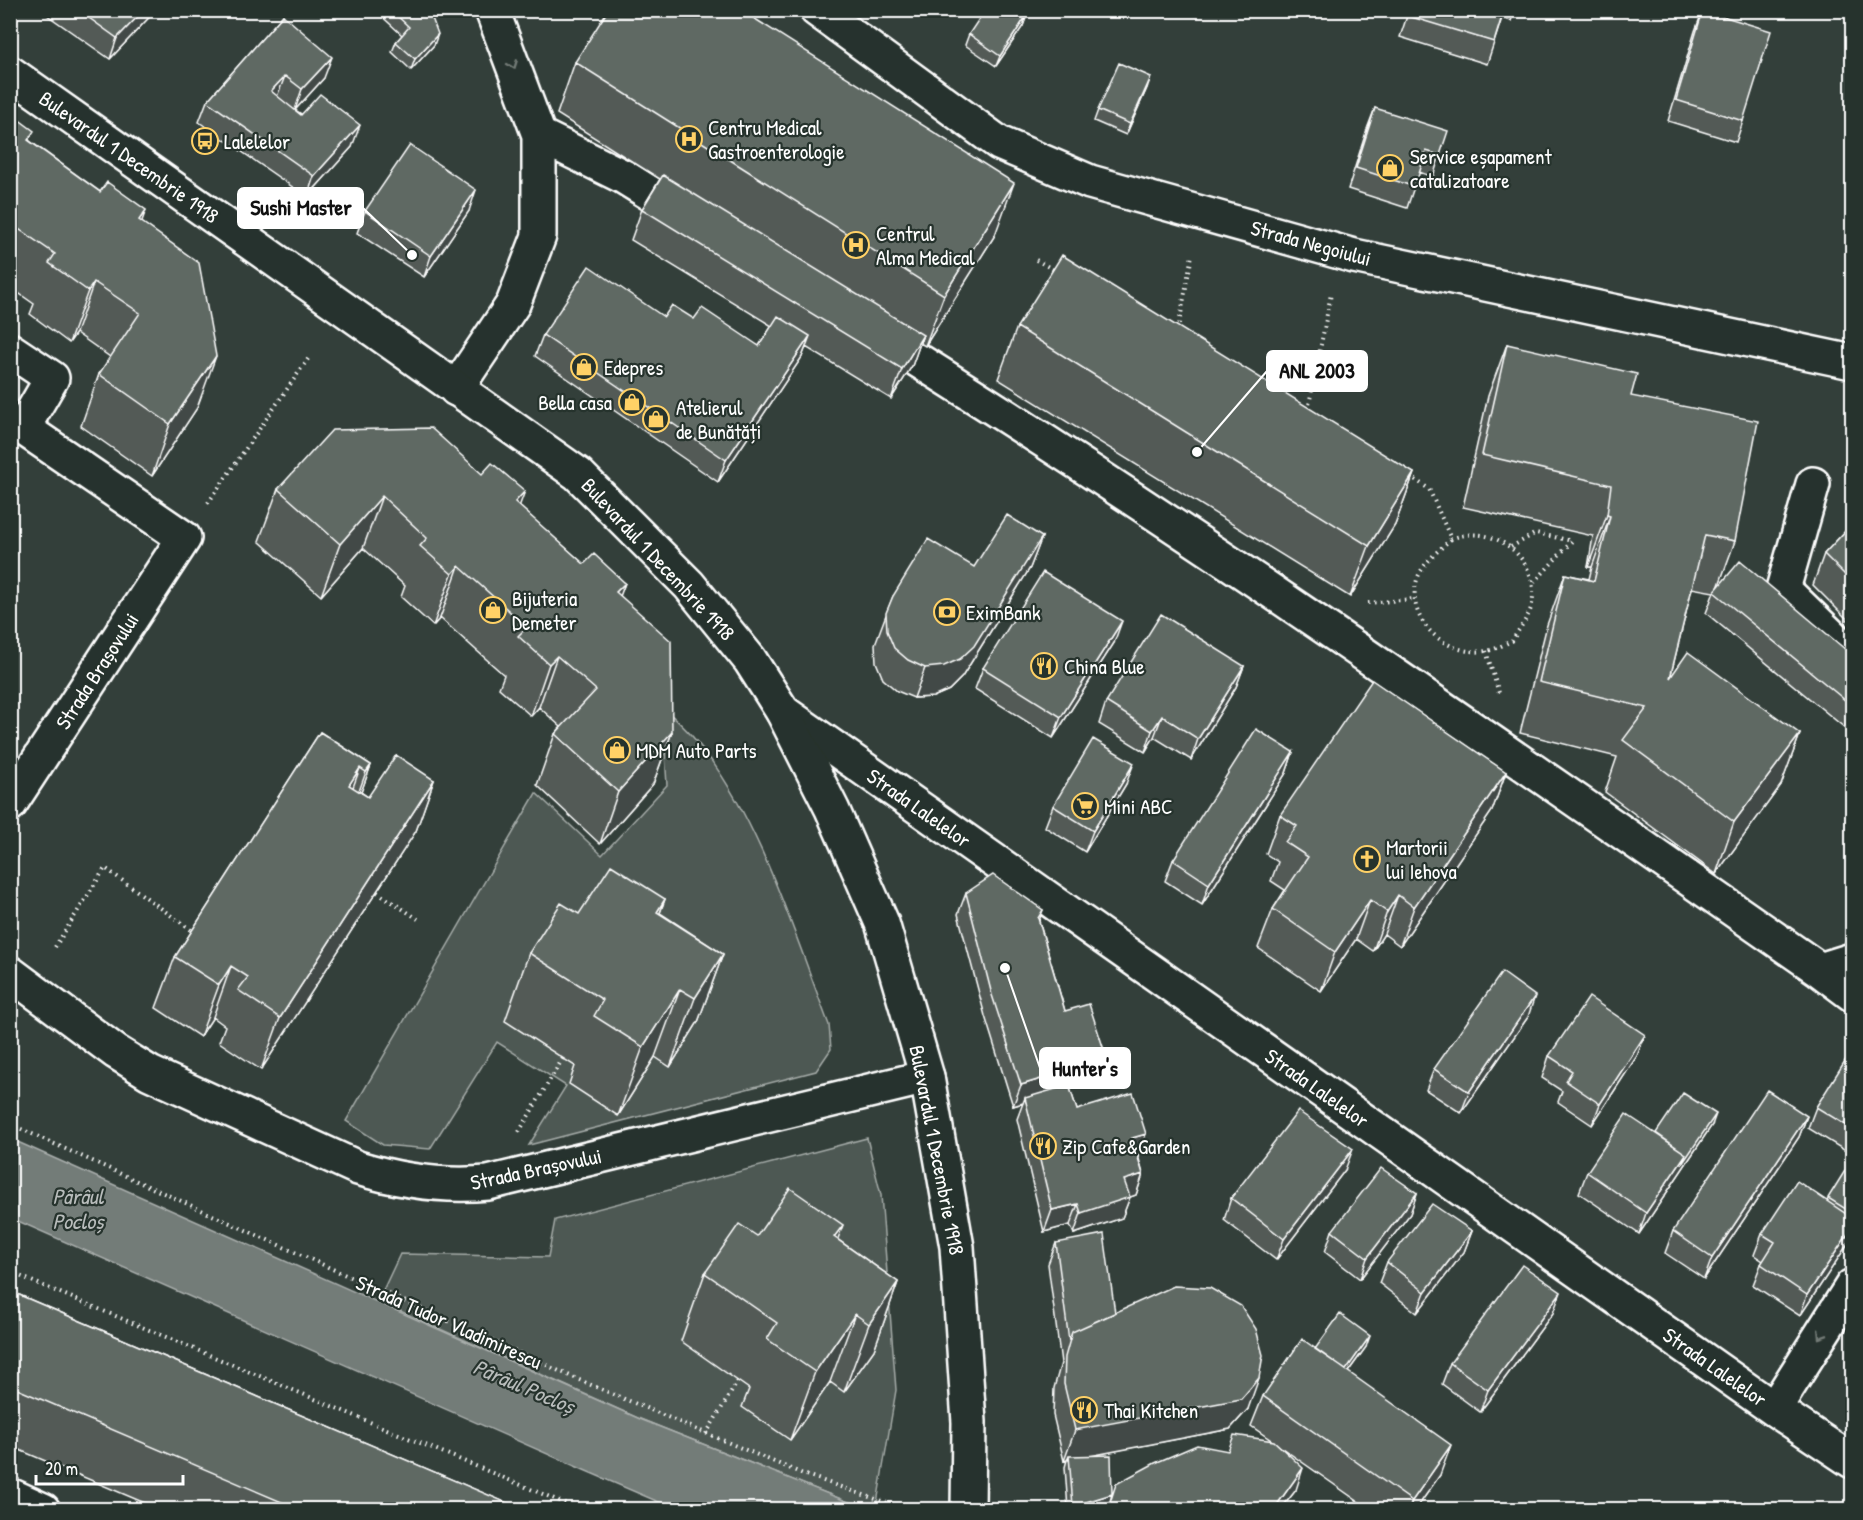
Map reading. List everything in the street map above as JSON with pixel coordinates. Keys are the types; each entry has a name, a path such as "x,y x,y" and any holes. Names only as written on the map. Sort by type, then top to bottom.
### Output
{"street":[{"path":"456,390 513,304 539,236 539,135 492,10"},
{"name":"Strada Negoiului","path":"817,10 999,143 1090,182 1340,252 1852,362"},
{"name":"Bulevardul 1 Decembrie 1918","path":"10,73 578,474 688,585 750,660 783,712 832,809 882,923 927,1077 957,1247 969,1422 968,1509"},
{"path":"539,135 624,177 715,233"},
{"path":"846,315 957,384 1367,654 1852,994"},
{"path":"10,350 52,378 23,428 184,538"},
{"path":"1813,484 1783,589 1852,656"},
{"name":"Strada Brașovului","path":"10,804 184,538"},
{"name":"Strada Lalelelor","path":"783,712 1774,1409 1852,1461"},
{"path":"1820,970 1852,960"},
{"name":"Strada Brașovului","path":"10,973 116,1052 150,1073 358,1168 390,1178 459,1186 488,1183 927,1077"},
{"path":"1774,1409 1852,1286"},
{"path":"10,1495 42,1509"}],"path":[{"path":"1177,336 1200,213"},
{"path":"1308,411 1340,252"},
{"path":"1036,260 1066,276"},
{"path":"184,538 310,356"},
{"path":"1298,405 1315,414"},
{"path":"1400,470 1429,489 1451,539"},
{"path":"1511,546 1536,532 1572,541 1532,586"},
{"path":"1486,534 1511,546 1532,575 1532,604 1512,641 1486,651 1452,648 1426,628 1413,599 1418,577 1432,557 1451,539 1461,535 1486,534"},
{"path":"1361,604 1413,599"},
{"path":"1852,799 1847,809 1852,825"},
{"path":"55,947 105,868 202,938"},
{"path":"377,892 418,919"},
{"path":"514,1140 563,1058"},
{"name":"Strada Tudor Vladimirescu","path":"10,1124 577,1379 803,1474 893,1505"},
{"path":"10,1272 581,1509"},
{"path":"706,1434 738,1381"}],"shaded area":[{"path":"662,706 693,737 719,771 739,804 773,877 829,1025 831,1049 816,1071 529,1145 566,1086 497,1042 430,1149 383,1145 346,1121 536,793 602,855 667,785"},
{"path":"867,1138 881,1195 896,1390 876,1509 866,1509 640,1419 378,1301 400,1254 548,1257 555,1220"}],"water":[{"name":"Pârâul Pocloș","path":"11,1139 640,1419 866,1509 675,1509 584,1470 11,1218"}],"building":[{"path":"78,10 144,10 117,38"},
{"path":"391,10 429,10 438,34 415,59 396,42 409,27"},
{"path":"608,10 741,10 1014,183 944,295 575,62"},
{"path":"985,10 1020,10 1027,15 1000,56 969,34"},
{"path":"1410,10 1504,10 1494,42 1408,16"},
{"path":"1703,10 1771,31 1743,121 1676,100"},
{"path":"283,15 332,57 302,89 285,76 271,91 301,115 320,94 360,125 314,176 207,101"},
{"path":"1119,63 1151,77 1130,124 1098,110"},
{"path":"1375,108 1448,131 1440,155 1426,151 1415,187 1356,168"},
{"path":"10,113 34,131 28,140 100,192 107,182 146,210 139,220 199,263 216,356 170,424 99,374 140,313 94,282 88,291 49,263 55,254 10,223"},
{"path":"410,145 476,190 431,256 365,211"},
{"path":"663,175 923,335 902,369 642,209"},
{"path":"1062,255 1414,473 1369,546 1017,327"},
{"path":"589,266 664,317 672,305 694,319 702,308 759,346 778,316 810,336 726,460 543,335"},
{"path":"1507,344 1637,374 1631,396 1758,421 1735,541 1705,535 1670,678 1688,652 1800,734 1734,822 1623,740 1647,708 1539,682 1565,574 1594,581 1610,516 1607,515 1611,485 1482,455"},
{"path":"431,428 482,474 492,463 525,491 515,502 584,564 594,554 625,583 616,592 671,641 672,732 618,792 555,734 596,690 557,656 549,664 518,636 527,627 459,566 452,574 420,546 427,538 382,496 340,544 278,489 332,430"},
{"name":"EximBank","path":"1007,515 1042,537 974,646 960,659 944,666 925,668 908,660 894,648 887,631 886,613 893,596 928,539 974,567"},
{"path":"1852,524 1852,582 1824,554"},
{"path":"1740,561 1852,655 1852,706 1714,592"},
{"name":"China Blue","path":"1043,572 1122,621 1061,717 983,668"},
{"path":"1161,614 1244,666 1198,739 1162,716 1152,731 1106,702"},
{"name":"Martorii lui Iehova","path":"1372,680 1506,772 1414,907 1398,895 1387,912 1370,900 1335,952 1273,909 1308,857 1285,842 1297,826 1280,815"},
{"path":"1256,729 1293,752 1209,884 1173,860"},
{"path":"320,732 371,765 366,772 360,768 349,785 368,797 396,755 434,780 280,1018 238,990 248,977 231,966 219,985 175,957"},
{"name":"Mini ABC","path":"1093,739 1134,763 1093,831 1053,806"},
{"path":"611,865 665,899 657,912 723,954 695,998 680,989 643,1047 594,1016 603,1000 529,953 561,903 579,914"},
{"path":"993,875 1043,910 1038,918 1065,1011 1089,1004 1107,1059 1021,1085 992,995 966,893"},
{"path":"1502,972 1535,996 1469,1092 1434,1069"},
{"path":"1589,997 1645,1035 1600,1104 1566,1081 1572,1071 1549,1056"},
{"path":"1850,1053 1852,1054 1852,1129 1816,1107"},
{"path":"1069,1085 1077,1110 1133,1093 1146,1134 1132,1138 1143,1174 1124,1180 1130,1197 1081,1213 1078,1204 1052,1210 1025,1098"},
{"path":"1767,1090 1807,1116 1712,1258 1673,1231"},
{"path":"1683,1093 1716,1114 1682,1164 1686,1154 1656,1133"},
{"path":"1298,1111 1353,1149 1284,1239 1231,1198"},
{"path":"1626,1114 1686,1154 1646,1213 1587,1172"},
{"path":"1852,1162 1852,1213 1828,1198"},
{"path":"1381,1168 1417,1193 1367,1258 1332,1231"},
{"path":"1797,1181 1852,1218 1852,1228 1807,1295 1761,1264 1775,1242 1762,1234"},
{"path":"790,1188 843,1225 834,1237 898,1282 869,1324 855,1314 815,1372 767,1339 777,1323 705,1273 739,1224 757,1236"},
{"path":"1432,1204 1472,1231 1425,1292 1387,1262"},
{"path":"1104,1234 1115,1313 1072,1332 1069,1341 1056,1243"},
{"path":"1522,1265 1561,1292 1488,1390 1450,1363"},
{"path":"1174,1286 1210,1288 1241,1306 1256,1329 1263,1355 1259,1378 1241,1399 1075,1430 1064,1384 1065,1357 1072,1332"},
{"path":"10,1291 521,1509 298,1509 10,1386"},
{"path":"1340,1314 1370,1336 1346,1370 1315,1349"},
{"path":"1302,1339 1451,1445 1412,1501 1263,1396"},
{"path":"1234,1435 1274,1441 1303,1468 1274,1509 1108,1509 1116,1484 1155,1463 1197,1445 1228,1451"},
{"path":"1111,1455 1112,1494 1073,1506 1069,1456"}],"place":[{"name":"Centru Medical Gastroenterologie","path":"689,139"},
{"name":"Lalelelor","path":"205,141"},
{"name":"Service eșapament catalizatoare","path":"1390,168"},
{"name":"Centrul Alma Medical","path":"856,245"},
{"name":"Sushi Master","path":"412,255"},
{"name":"Edepres","path":"584,367"},
{"name":"Bella casa","path":"632,402"},
{"name":"Atelierul de Bunătăți","path":"656,419"},
{"name":"ANL 2003","path":"1197,452"},
{"name":"Bijuteria Demeter","path":"493,610"},
{"name":"EximBank","path":"947,612"},
{"name":"China Blue","path":"1044,666"},
{"name":"MDM Auto Parts","path":"617,750"},
{"name":"Mini ABC","path":"1085,806"},
{"name":"Martorii lui Iehova","path":"1367,859"},
{"name":"Hunter's","path":"1005,968"},
{"name":"Zip Cafe&Garden","path":"1043,1146"},
{"name":"Thai Kitchen","path":"1084,1410"}]}
